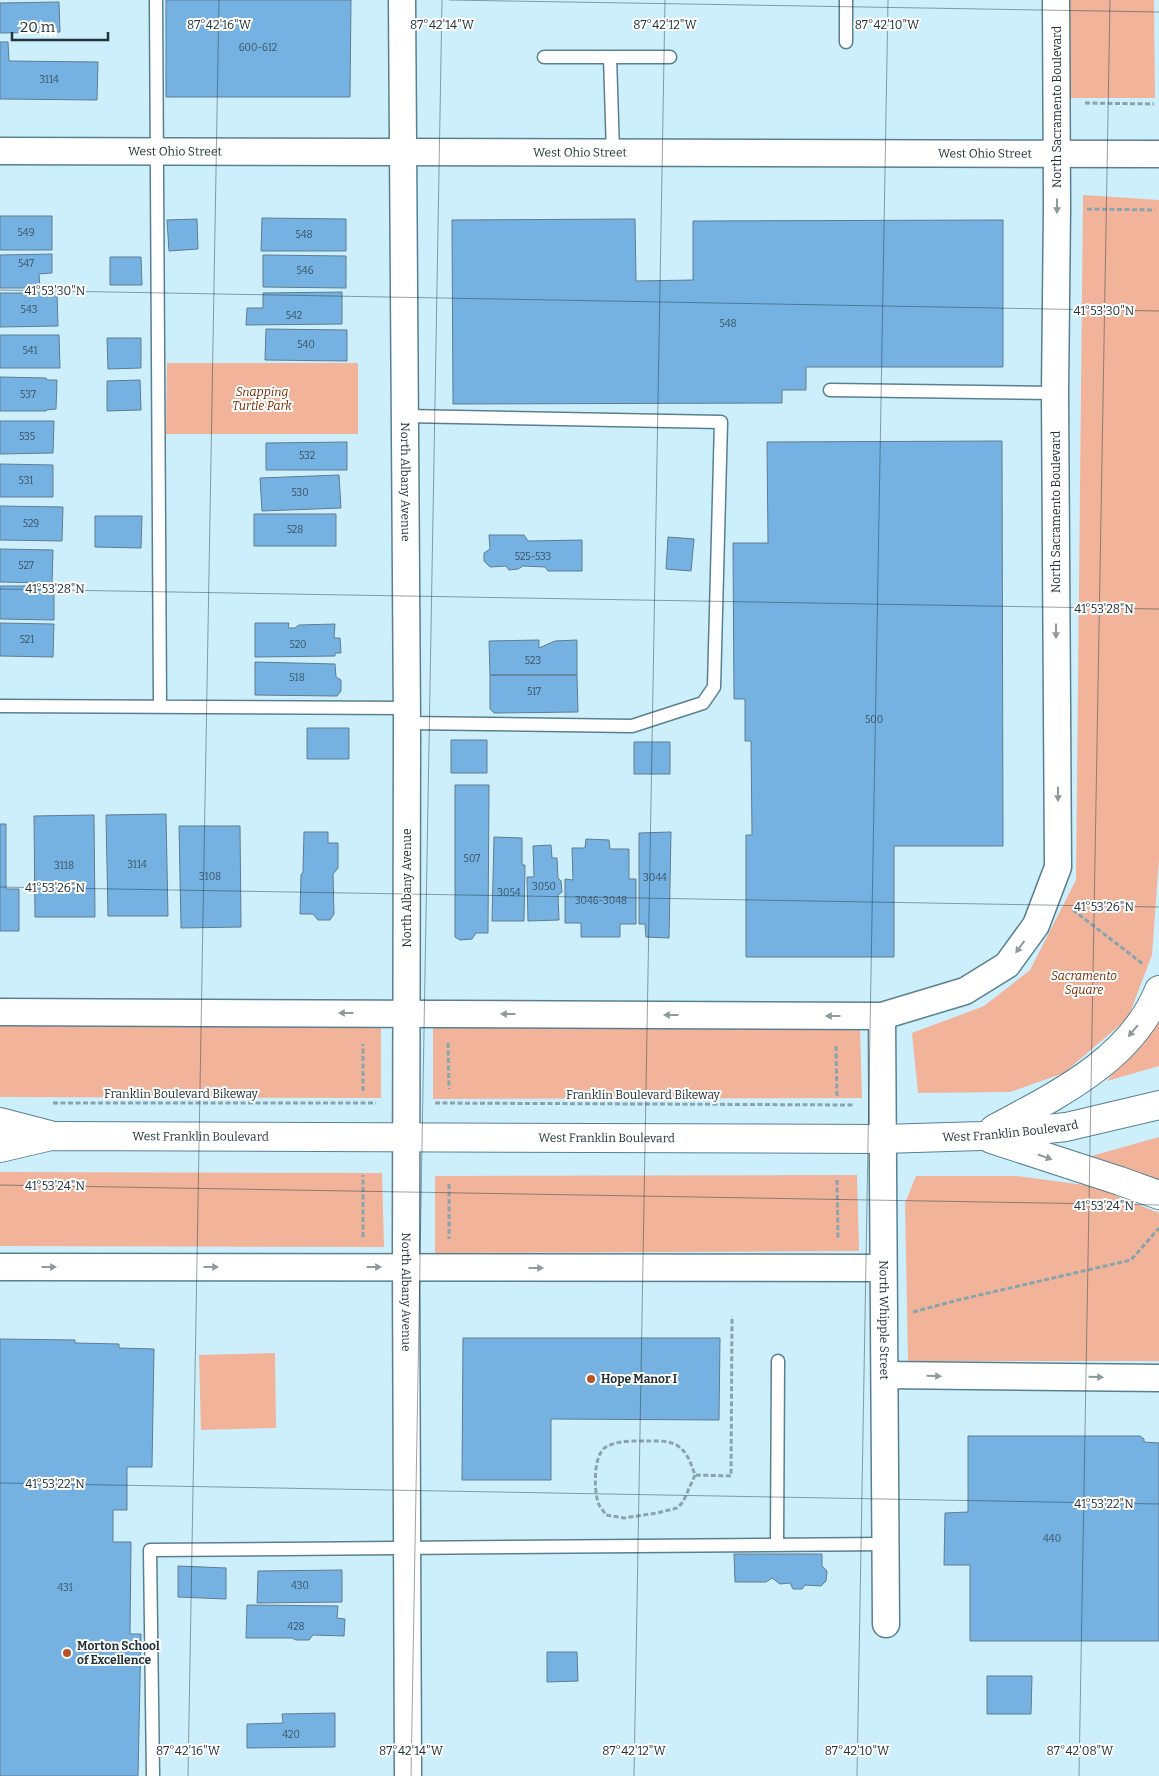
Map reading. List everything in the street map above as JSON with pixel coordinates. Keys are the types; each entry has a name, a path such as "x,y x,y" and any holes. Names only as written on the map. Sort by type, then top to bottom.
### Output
{"street":[{"name":"North Albany Avenue","path":"402,0 407,715 406,1268 408,1776"},
{"name":"North Sacramento Boulevard","path":"882,1016 964,990 1007,966 1036,925 1058,866 1055,394 1056,0"},
{"name":"West Ohio Street","path":"0,151 1159,154"},
{"path":"982,1136 1045,1102 1088,1075 1118,1049 1142,1021 1155,1000 1153,979"},
{"path":"0,1012 882,1016"},
{"name":"North Whipple Street","path":"882,1016 886,1624"},
{"name":"West Franklin Boulevard","path":"0,1148 51,1136 882,1139 982,1136 1066,1126 1159,1105"},
{"name":"West Franklin Boulevard","path":"0,1122 51,1136"},
{"path":"982,1136 1159,1195"},
{"path":"0,1267 883,1268"},
{"path":"885,1375 1159,1378"}],"lane":[{"path":"156,0 160,706"},
{"path":"846,0 846,42"},
{"path":"544,57 670,57"},
{"path":"610,57 613,153"},
{"path":"830,390 1055,394"},
{"path":"0,706 160,706 632,726 703,703 714,687 721,422 405,416"},
{"path":"777,1545 778,1362"},
{"path":"154,1776 150,1550 885,1544"}],"path":[{"path":"1081,103 1154,104"},
{"path":"1081,209 1155,210"},
{"path":"1072,908 1153,979"},
{"path":"363,1040 363,1091"},
{"path":"836,1040 837,1096"},
{"path":"448,1042 448,1089"},
{"name":"Franklin Boulevard Bikeway","path":"49,1102 363,1104"},
{"name":"Franklin Boulevard Bikeway","path":"449,1103 837,1105"},
{"path":"363,1175 363,1245"},
{"path":"837,1180 838,1245"},
{"path":"449,1184 449,1247"},
{"path":"907,1313 1132,1260 1159,1228"},
{"path":"695,1475 731,1476 732,1316"},
{"path":"631,1440 664,1441 677,1445 688,1456 695,1475 683,1502 677,1508 624,1518 606,1515 598,1503 596,1470 599,1454 604,1448 618,1442 631,1440"}],"green space":[{"path":"1070,0 1154,0 1155,98 1070,98"},
{"name":"Sacramento Square","path":"1083,195 1159,200 1159,859 1152,955 1128,1018 1064,1073 1010,1092 918,1093 912,1033 984,1006 1030,970 1076,880"},
{"name":"Snapping Turtle Park","path":"167,363 358,363 358,434 166,434"},
{"path":"1159,1016 1159,1066 1107,1081"},
{"path":"0,1025 381,1028 381,1098 0,1097"},
{"path":"433,1027 860,1027 862,1098 433,1099"},
{"path":"1159,1137 1159,1180 1088,1157"},
{"path":"0,1172 382,1173 384,1247 0,1246"},
{"path":"857,1175 859,1251 435,1253 435,1176"},
{"path":"916,1176 1017,1176 1092,1186 1159,1213 1159,1361 908,1361 905,1203"},
{"path":"275,1353 276,1428 201,1430 199,1355"}],"building":[{"path":"166,0 351,0 350,97 166,97"},
{"path":"59,2 60,32 0,33 0,3"},
{"path":"0,42 8,42 9,61 98,62 97,100 0,99"},
{"path":"0,216 52,216 52,250 0,250"},
{"path":"262,218 346,219 346,251 261,251"},
{"path":"197,219 198,249 169,251 167,220"},
{"path":"635,219 636,281 693,280 693,221 1003,220 1003,367 806,367 806,390 782,390 782,403 453,404 452,220"},
{"path":"52,254 52,273 39,274 40,288 0,288 0,255"},
{"path":"263,255 346,256 346,288 263,287"},
{"path":"110,257 141,257 142,285 110,285"},
{"path":"342,292 342,324 246,325 247,308 263,308 263,293"},
{"path":"0,293 57,293 58,326 0,327"},
{"path":"266,329 347,330 347,361 265,360"},
{"path":"0,335 59,335 60,368 0,368"},
{"path":"107,338 141,338 141,368 108,369"},
{"path":"0,377 57,380 56,409 46,411 0,411"},
{"path":"140,380 141,410 107,411 107,381"},
{"path":"0,421 54,421 53,453 0,454"},
{"path":"1002,441 1003,846 894,846 894,957 746,957 746,835 752,835 751,741 745,741 745,699 734,699 733,543 768,543 767,442"},
{"path":"347,442 347,470 266,470 266,443"},
{"path":"0,464 53,465 53,497 0,497"},
{"path":"339,475 341,508 262,511 260,478"},
{"path":"0,506 63,507 62,541 0,540"},
{"path":"254,514 336,514 336,546 254,546"},
{"path":"95,516 142,516 141,548 95,547"},
{"path":"489,535 524,535 528,541 582,540 582,571 548,571 545,567 523,566 518,569 509,570 506,566 490,567 484,561 484,553 490,549"},
{"path":"668,537 694,539 691,571 666,569"},
{"path":"0,549 53,550 52,583 0,582"},
{"path":"0,586 54,586 54,620 0,619"},
{"path":"0,623 54,624 53,657 0,656"},
{"path":"255,623 289,623 288,628 295,628 299,625 335,624 334,638 340,638 341,653 335,653 335,656 255,657"},
{"path":"539,640 539,648 555,641 577,640 577,675 490,675 489,641"},
{"path":"255,662 335,664 336,677 341,680 341,691 337,696 255,695"},
{"path":"490,675 577,675 578,712 494,713 490,709"},
{"path":"307,728 349,728 349,759 307,759"},
{"path":"451,740 487,740 487,773 451,773"},
{"path":"634,742 670,742 670,774 634,774"},
{"path":"455,785 489,785 488,933 476,933 472,939 460,940 455,937"},
{"path":"166,814 168,916 108,916 106,815"},
{"path":"94,815 95,917 35,917 34,816"},
{"path":"0,824 6,824 6,889 19,889 19,931 0,931"},
{"path":"179,826 240,826 241,927 181,928"},
{"path":"304,832 328,832 328,843 338,843 338,868 333,874 334,914 330,920 318,920 313,914 300,914"},
{"path":"671,832 669,938 646,937 645,924 639,924 639,833"},
{"path":"494,837 522,838 522,865 525,865 524,921 492,921"},
{"path":"586,839 609,840 610,849 629,849 629,879 636,879 636,924 620,924 620,937 581,937 581,923 565,923 565,879 573,880 572,848 585,848"},
{"path":"551,845 552,858 557,858 558,878 561,881 562,892 558,895 559,920 528,921 527,877 534,877 533,846"},
{"name":"Hope Manor I","path":"463,1338 720,1338 719,1420 551,1419 551,1480 462,1480"},
{"path":"0,1339 75,1340 75,1343 119,1344 119,1348 154,1349 152,1467 127,1467 127,1510 113,1510 113,1542 131,1542 130,1634 141,1634 138,1776 0,1776"},
{"path":"968,1436 1140,1436 1144,1439 1144,1442 1159,1443 1159,1641 970,1641 970,1565 944,1565 945,1513 968,1512"},
{"path":"734,1554 822,1554 822,1566 827,1571 826,1581 821,1586 805,1585 802,1589 793,1589 790,1583 780,1584 772,1578 766,1582 735,1582"},
{"path":"178,1566 226,1568 226,1599 178,1597"},
{"path":"342,1570 342,1602 257,1603 258,1571"},
{"path":"247,1605 338,1606 337,1618 345,1619 344,1636 313,1635 309,1640 246,1638"},
{"path":"547,1652 577,1652 578,1681 547,1682"},
{"path":"987,1676 1032,1676 1031,1714 987,1714"},
{"path":"335,1713 335,1747 247,1748 247,1724 283,1723 282,1714"}],"place":[{"name":"Hope Manor I","path":"591,1379"},
{"name":"Morton School of Excellence","path":"67,1653"}]}
